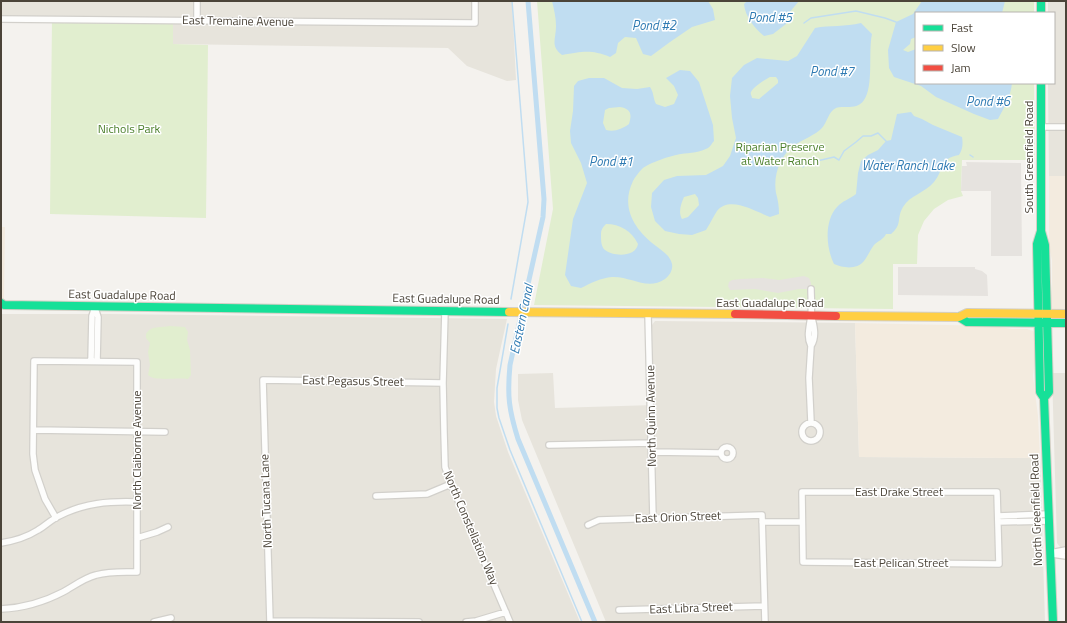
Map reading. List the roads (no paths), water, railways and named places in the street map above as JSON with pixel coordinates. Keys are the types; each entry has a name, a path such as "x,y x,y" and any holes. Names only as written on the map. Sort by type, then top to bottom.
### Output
{"main road":[{"path":"1041,1 1041,12"},
{"name":"South Greenfield Road","path":"1037,318 1036,244 1041,231 1041,84"},
{"path":"1041,231 1041,245 1042,249 1046,252 1046,318"},
{"name":"East Guadalupe Road","path":"2,306 959,317 967,322 1046,318 1066,314"},
{"name":"North Greenfield Road","path":"1037,318 1040,392 1044,398 1053,622"},
{"name":"East Guadalupe Road","path":"1046,318 1066,323"},
{"name":"North Greenfield Road","path":"1044,398 1049,392 1046,318"}],"street":[{"path":"197,1 197,21"},
{"name":"East Tremaine Avenue","path":"1,19 475,23 475,1"},
{"path":"1041,127 1066,127"},
{"path":"811,289 811,315 808,341 811,346 811,422"},
{"path":"56,518 45,499 35,470 33,454 34,361 94,361 98,317 95,307"},
{"name":"North Constellation Way","path":"445,311 443,383 445,467 510,622"},
{"name":"North Quinn Avenue","path":"648,314 653,518"},
{"name":"North Claiborne Avenue","path":"1,609 13,609 47,600 95,575 110,572 136,572 137,362 94,361"},
{"name":"East Pegasus Street","path":"263,380 443,383"},
{"name":"North Tucana Lane","path":"263,380 270,621"},
{"path":"34,430 165,432"},
{"path":"549,445 652,443"},
{"path":"652,452 721,453"},
{"path":"376,496 427,494 451,484"},
{"name":"East Drake Street","path":"802,522 802,492 997,492 998,519"},
{"path":"1,543 23,538 71,510 97,503 137,502"},
{"name":"East Orion Street","path":"588,525 599,520 762,515 762,522"},
{"path":"998,519 1048,517"},
{"name":"East Pelican Street","path":"802,522 803,562 999,564 998,519"},
{"path":"765,622 762,522 802,522"},
{"path":"137,538 168,527"},
{"path":"1050,553 1066,550"},
{"path":"1050,553 1066,556"},
{"name":"East Libra Street","path":"619,610 764,606"},
{"path":"466,622 476,621 506,612"},
{"path":"154,622 171,618"},
{"path":"270,621 419,622"}],"water":[{"name":"Pond #2","path":"552,1 708,1 713,9 715,20 692,27 651,56 643,54 636,38 625,37 618,43 616,53 610,57 591,52 562,55 558,52 554,42 556,23"},
{"name":"Pond #5","path":"747,1 799,1 789,13 786,24 773,34 764,36 754,26 748,17 744,4"},
{"name":"Pond #6","path":"922,1 1005,1 1002,12 915,12 915,37 911,39 910,44 903,50 908,52 915,49 915,84 894,77 889,68 888,50 896,22 913,14"},
{"name":"Pond #7","path":"861,23 872,34 870,50 870,78 867,94 861,103 854,107 839,107 833,110 820,130 793,146 784,155 778,167 775,186 779,214 770,217 743,206 729,204 722,206 717,211 706,230 692,235 665,231 655,221 651,207 652,193 664,180 677,176 706,175 723,166 730,156 736,138 730,96 732,78 744,65 757,58 788,61 797,56 815,28","holes":["770,77 776,77 778,83 759,99 752,98 752,90","695,194 698,198 699,205 688,217 682,219 680,211 684,197"]},
{"name":"Pond #1","path":"680,70 690,71 699,82 713,125 714,141 705,149 672,156 645,167 633,181 629,191 629,209 636,226 648,240 670,258 672,264 671,272 665,279 652,284 619,277 612,277 581,288 571,286 565,275 573,219 587,183 581,163 571,143 570,131 573,111 574,86 578,81 589,78 604,78 622,88 637,89 650,87 656,104 665,107 674,104 678,95 674,86 666,78","holes":["620,107 630,112 629,124 618,130 606,130 603,123 605,110","606,224 616,225 629,232 638,244 636,248 629,253 619,255 605,250 602,243 601,233"]},
{"name":"Pond #6","path":"915,84 1012,84 1009,97 998,119 990,120 936,97 921,86"},
{"name":"Water Ranch Lake","path":"911,112 914,116 962,137 963,142 959,155 948,159 934,182 906,203 901,211 895,230 891,234 886,234 874,245 861,264 850,267 834,264 831,258 828,243 828,227 833,213 839,205 856,194 861,161 868,155 878,150 886,141 891,140 897,114"}],"waterway":[{"path":"511,299 528,202 512,1"},
{"name":"Eastern Canal","path":"528,1 544,199 543,217 510,365 510,403 518,439 595,622"},
{"path":"804,23 811,18 856,11 896,22"},
{"path":"803,167 807,161 812,158 817,161 834,157 839,160 844,151 863,136 871,136 878,133 886,141"},
{"path":"508,324 497,388 497,408 499,418 510,450 582,622"}],"park label":[{"name":"Nichols Park","path":"129,129"},
{"name":"Riparian Preserve at Water Ranch","path":"780,154"}]}
